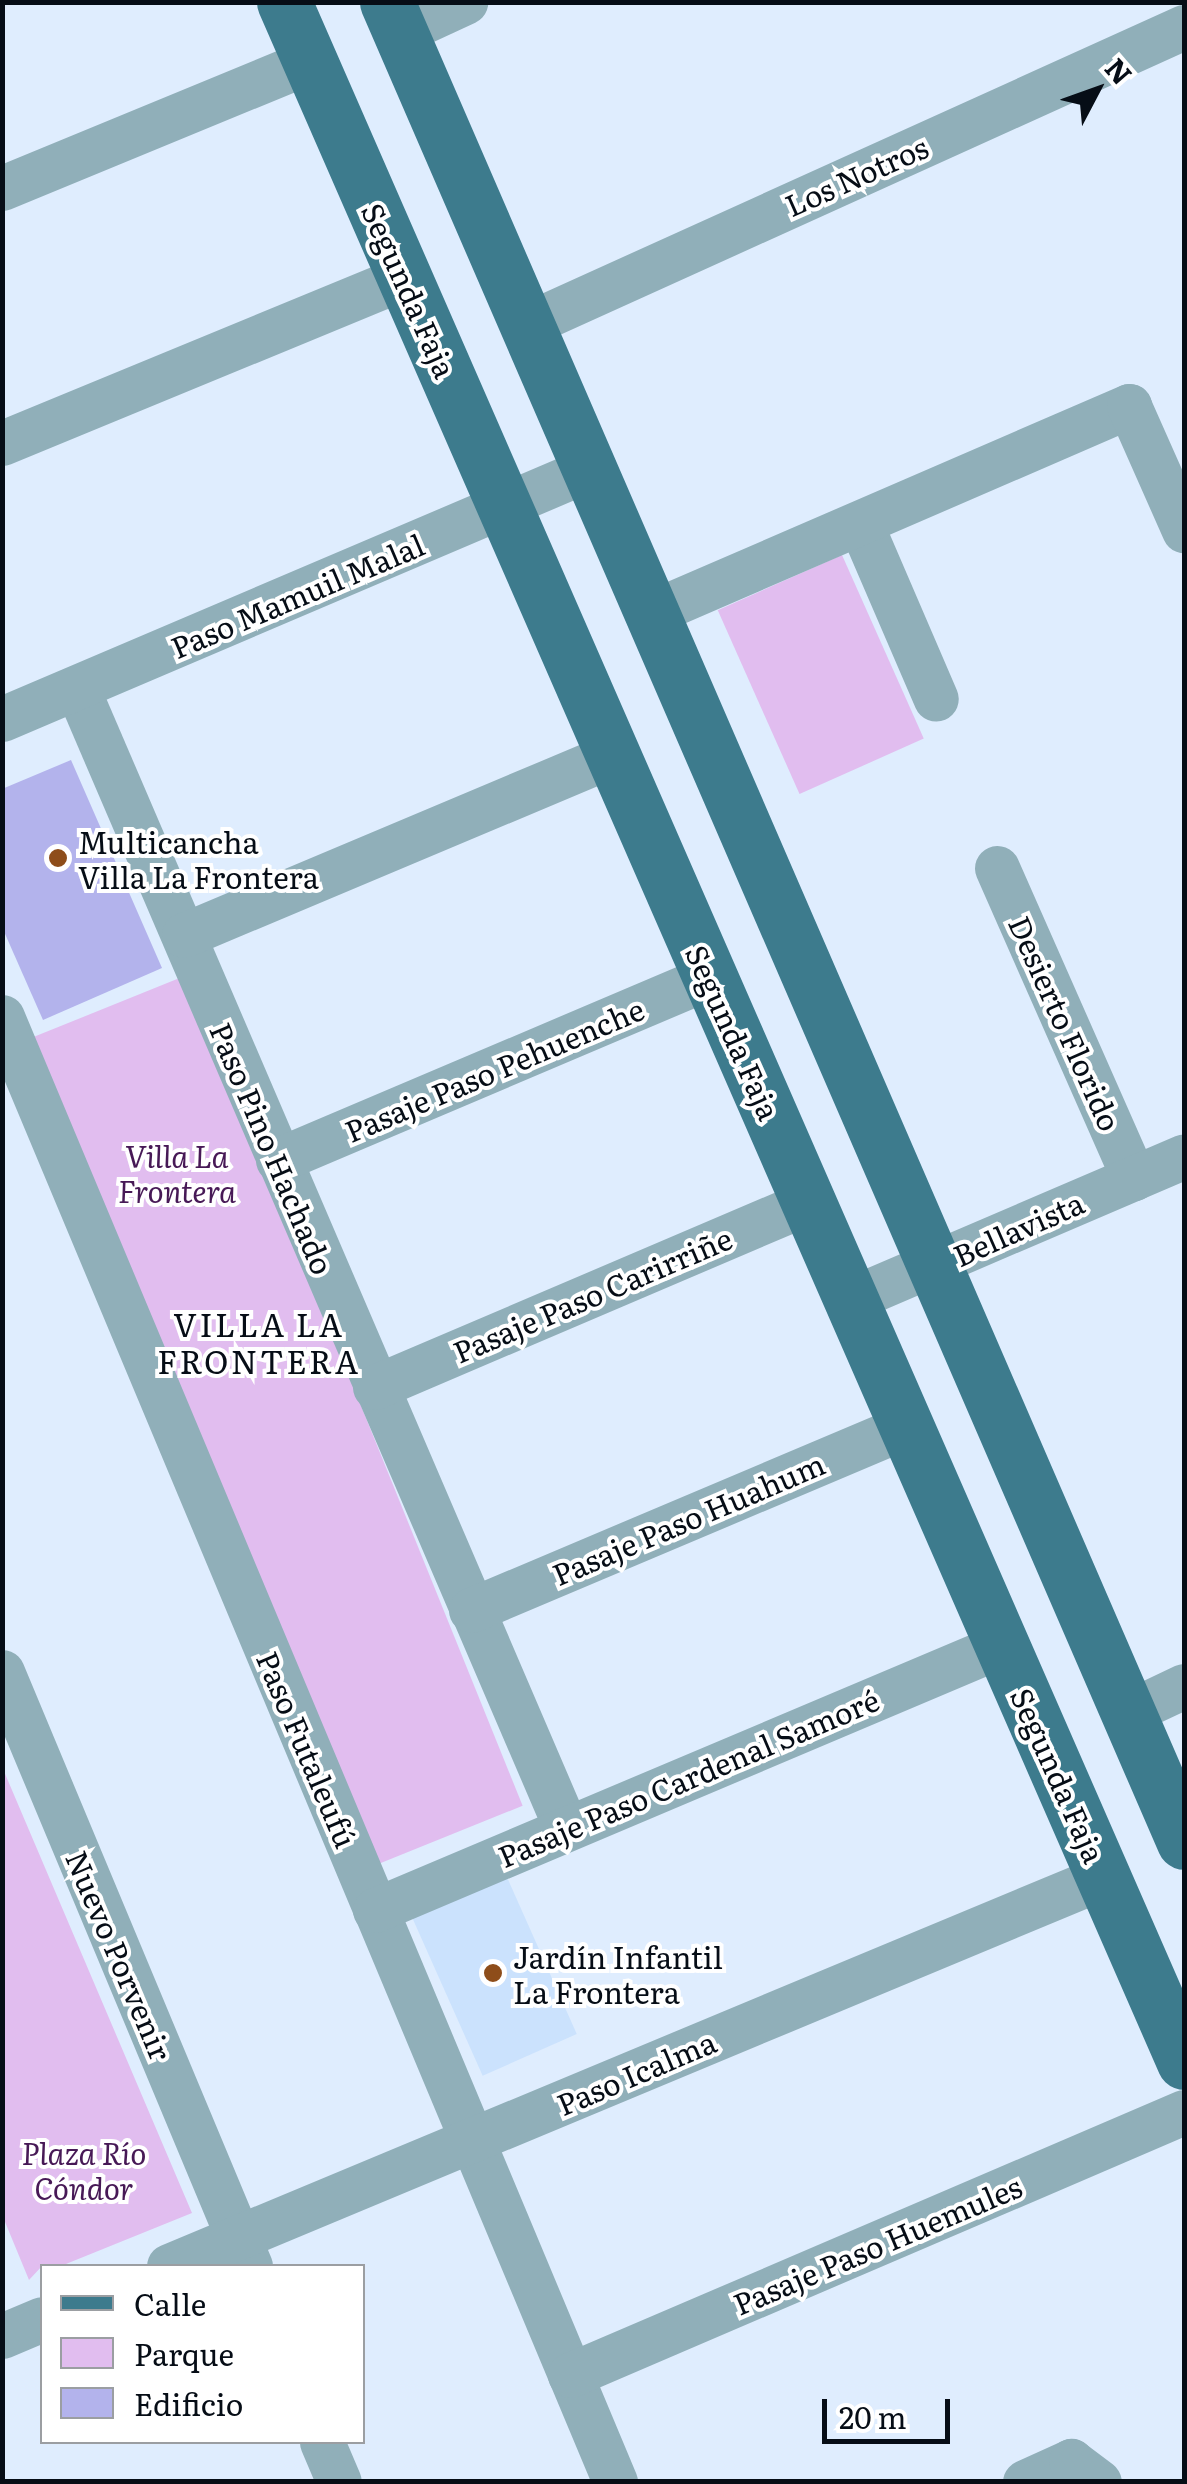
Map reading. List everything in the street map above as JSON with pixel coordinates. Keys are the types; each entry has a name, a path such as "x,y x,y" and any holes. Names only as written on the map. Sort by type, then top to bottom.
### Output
{"main road":[{"name":"Segunda Faja","path":"284,2 1184,2062"},
{"path":"393,17 1184,1842"}],"street":[{"path":"393,17 465,2"},
{"name":"Los Notros","path":"528,324 1184,27"},
{"path":"2,188 310,60"},
{"path":"2,443 404,277"},
{"path":"653,612 1129,406 1184,530"},
{"name":"Paso Mamuil Malal","path":"2,720 590,468"},
{"path":"861,525 936,698"},
{"name":"Paso Pino Hachado","path":"77,688 566,1828"},
{"path":"184,935 613,755"},
{"name":"Desierto Florido","path":"997,868 1134,1178"},
{"name":"Pasaje Paso Pehuenche","path":"278,1160 710,978"},
{"name":"Paso Futaleufú","path":"2,1016 615,2482"},
{"name":"Bellavista","path":"851,1299 1184,1156"},
{"name":"Pasaje Paso Carirriñe","path":"375,1387 808,1202"},
{"name":"Pasaje Paso Huahum","path":"471,1610 906,1426"},
{"name":"Pasaje Paso Cardenal Samoré","path":"375,1910 1002,1645"},
{"name":"Nuevo Porvenir","path":"2,1672 244,2252"},
{"path":"1129,1712 1184,1686"},
{"name":"Paso Icalma","path":"180,2264 244,2252 472,2140 1104,1877"},
{"name":"Pasaje Paso Huemules","path":"570,2376 1184,2112"},
{"path":"1025,2482 1071,2461 1099,2482"}],"shaded area":[{"name":"Jardín Infantil La Frontera","path":"506,1875 577,2034 483,2076 412,1917"}],"green space":[{"path":"842,555 924,739 800,794 718,610"},
{"name":"Villa La Frontera","path":"187,975 523,1806 366,1869 30,1038"},
{"name":"Plaza Río Cóndor","path":"3,1769 192,2213 66,2264 40,2264 29,2280 3,2217"}],"building":[{"name":"Multicancha Villa La Frontera","path":"71,760 162,968 43,1020 2,927 2,789"}],"place":[{"name":"Multicancha Villa La Frontera","path":"58,858"},
{"name":"Jardín Infantil La Frontera","path":"493,1973"}],"district":[{"name":"VILLA LA FRONTERA","path":"259,1342"}]}
